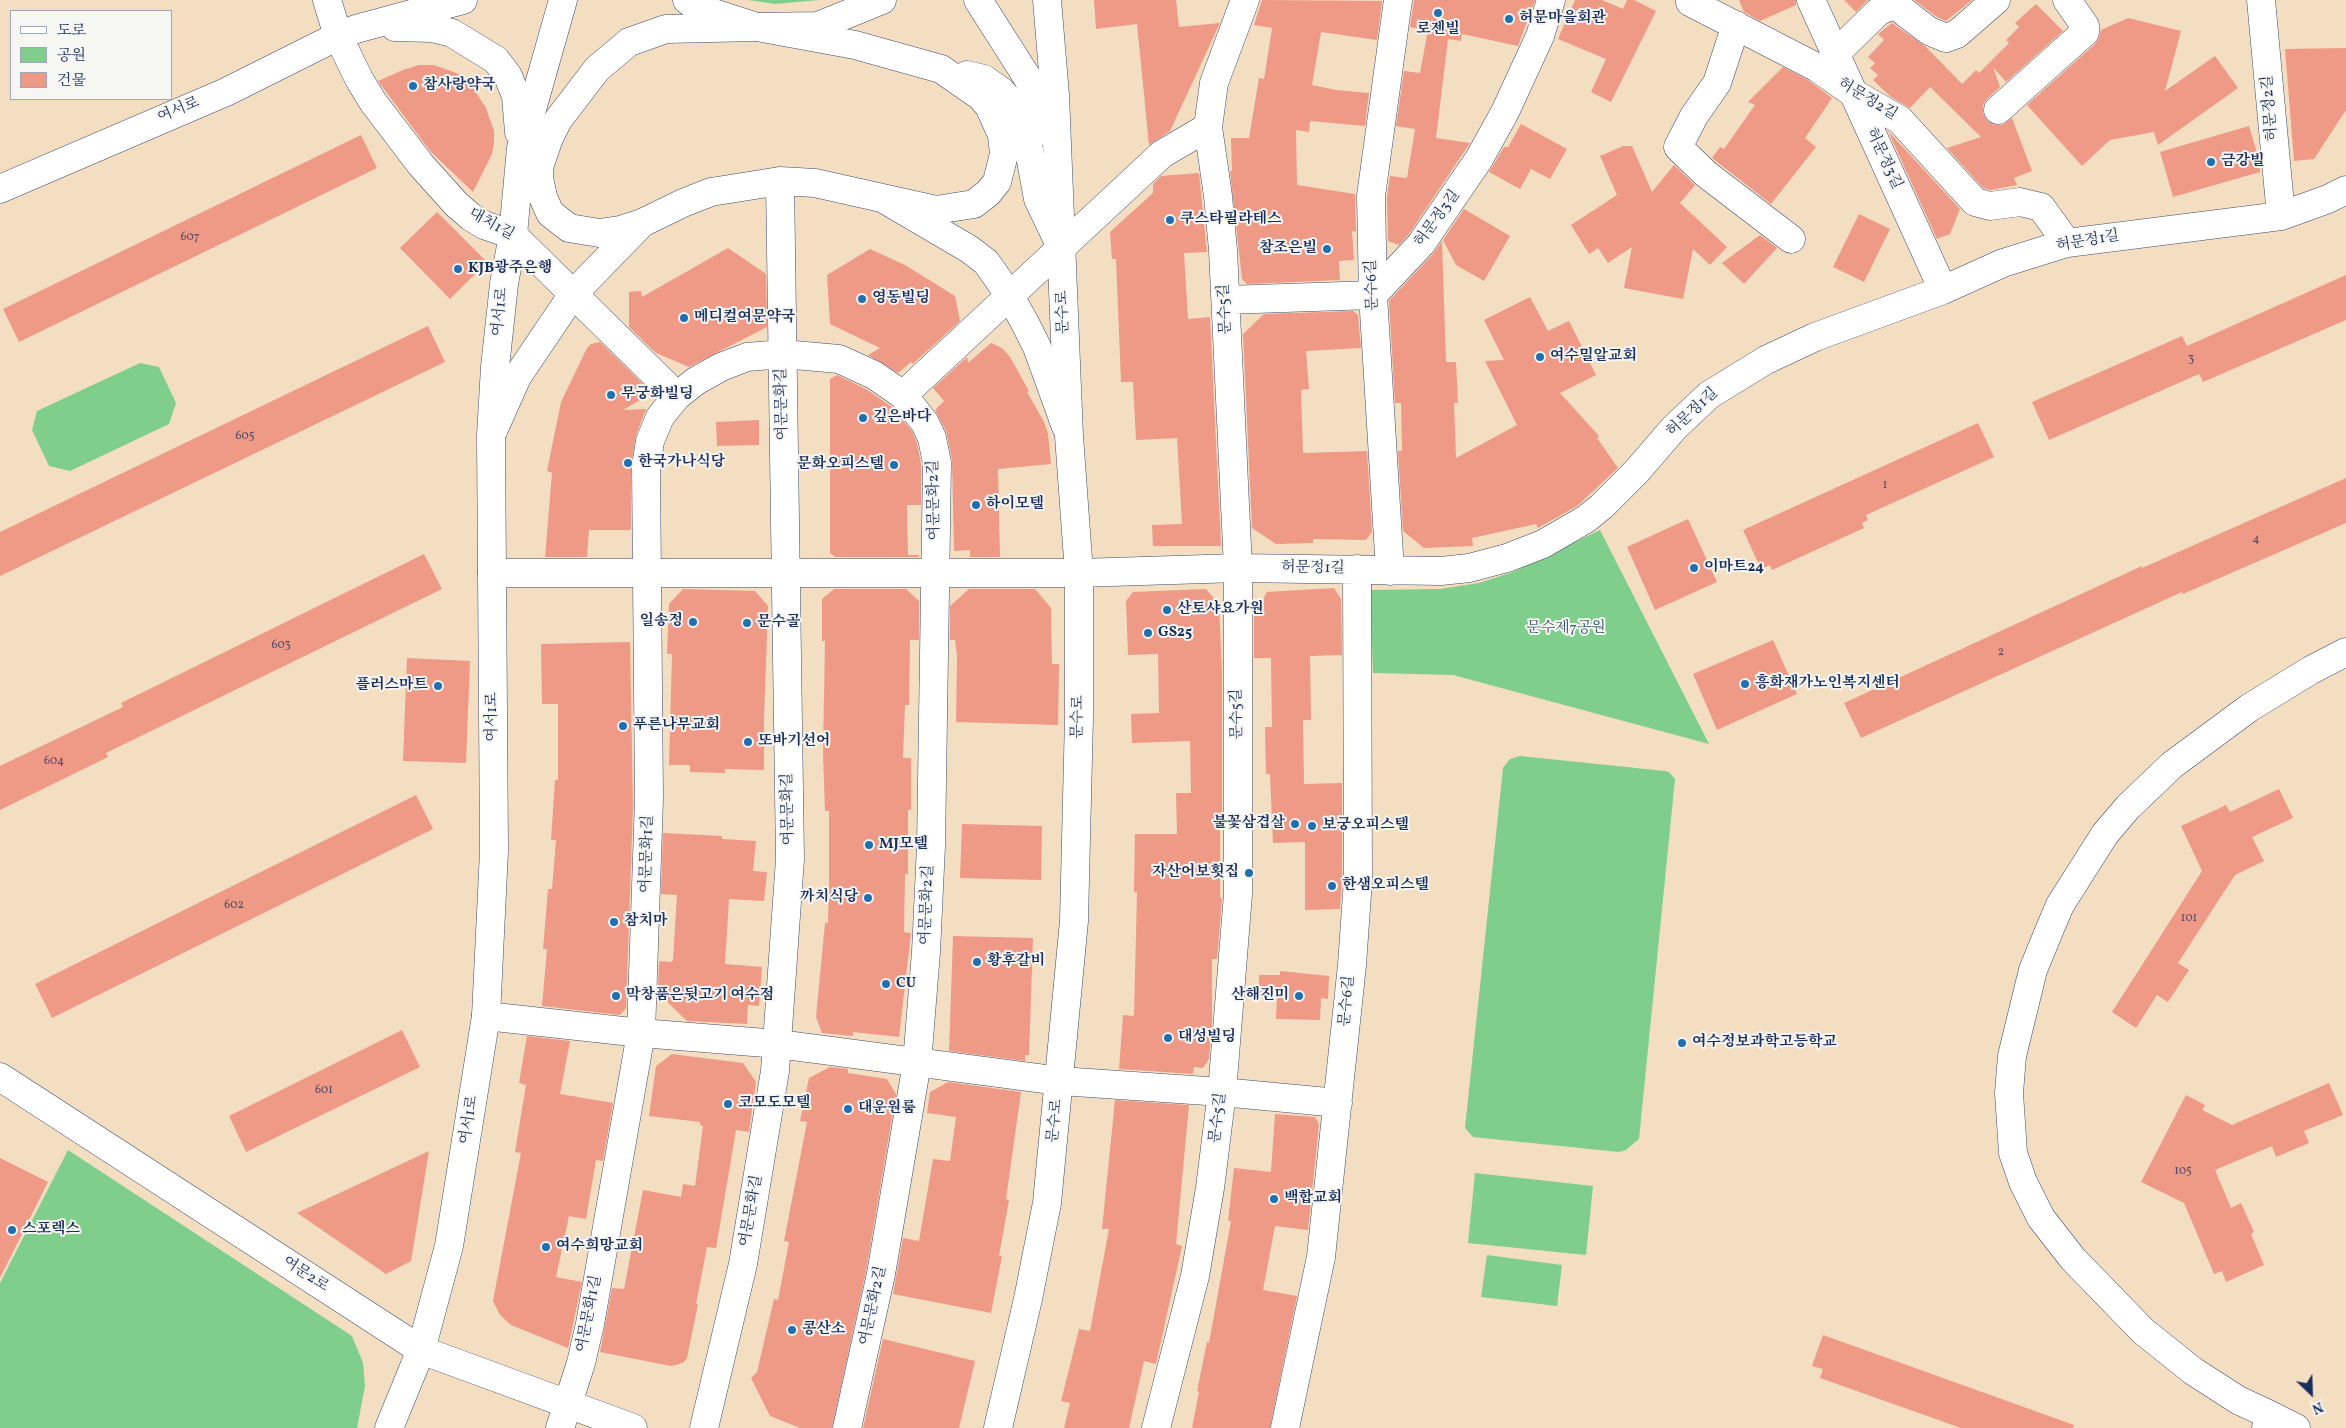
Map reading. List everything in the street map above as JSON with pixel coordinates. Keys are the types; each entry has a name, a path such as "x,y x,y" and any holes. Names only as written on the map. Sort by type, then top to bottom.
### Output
{"street":[{"name":"대치1길","path":"328,0 347,32 359,79 373,102 421,165 456,204 471,217 484,225 513,235 677,396"},
{"path":"347,32 402,0"},
{"path":"347,32 462,0"},
{"name":"여서1로","path":"389,1428 421,1350 449,1246 486,1016 494,851 491,435 504,284 513,235 521,148 563,0"},
{"path":"664,0 692,4 757,27 855,45 984,79 1002,91 1014,106 1024,128 1038,200 1061,247"},
{"path":"882,0 818,26 666,29 629,42 597,69 558,120 549,138 539,167 539,178 543,197 550,213 569,228 599,233 620,230 642,223 711,192 780,182 815,183 936,210 974,204 988,194 997,182 1004,154 997,120 989,106 980,96 941,69"},
{"path":"978,0 1027,77 1036,95 1058,157"},
{"name":"문수로","path":"998,1428 1028,1299 1047,1203 1074,921 1079,717 1079,573 1069,436 1055,95 1047,0"},
{"name":"문수5길","path":"1156,1428 1195,1276 1210,1188 1222,1092 1238,894 1238,568 1226,300 1218,196 1208,127 1214,83 1245,0"},
{"name":"문수6길","path":"1390,570 1373,295 1371,196 1398,0"},
{"name":"허문정3길","path":"1373,295 1421,244 1479,159 1505,112 1540,36 1551,0"},
{"name":"허문정3길","path":"1810,0 1943,290"},
{"path":"1835,54 1878,12 1889,6 1900,8 1929,31 1946,38 1958,34 1996,0"},
{"path":"1998,110 2085,32 2085,26 2067,0"},
{"name":"허문정2길","path":"2260,0 2281,216"},
{"name":"허문정2길","path":"1689,1 1816,67 1853,93 1900,120 1968,197 1975,202 1990,206 2020,202 2041,208 2067,243"},
{"path":"1736,25 1717,82 1694,116 1678,147 1706,174 1792,239"},
{"path":"347,32 410,26 432,28 452,33 478,47 496,60 508,76 516,96 521,148"},
{"name":"여서로","path":"0,189 226,92 347,32"},
{"path":"903,395 1162,154 1208,127"},
{"name":"여문문화길","path":"704,1428 743,1264 778,1044 790,859 780,182"},
{"name":"허문정1길","path":"492,572 1079,573 1238,568 1441,571 1469,568 1507,558 1556,538 1586,520 1638,471 1674,428 1720,388 1766,360 1814,337 1943,290 2002,263 2067,243 2281,216 2328,199 2346,190"},
{"path":"882,198 975,253 986,262 1010,296 1036,347 1069,436"},
{"path":"491,435 517,377 572,294 642,223"},
{"path":"1226,300 1373,295"},
{"name":"여문문화2길","path":"783,354 839,359 874,375 903,395 926,423 932,438 937,463 931,846 926,952 917,1063 881,1274 847,1428"},
{"name":"여문문화1길","path":"564,1416 590,1324 641,1033 650,799 646,467 650,441 660,417 677,396 696,381 721,367 747,357 783,354"},
{"name":"문수6길","path":"1285,1428 1321,1257 1338,1103 1358,880 1357,570"},
{"path":"2296,1428 2268,1422 2193,1371 2143,1330 2073,1259 2041,1218 2023,1182 2013,1153 2009,1101 2012,1056 2033,970 2060,905 2105,834 2128,807 2172,766 2250,708 2311,670 2346,652"},
{"path":"486,1016 641,1033 778,1044 1060,1081 1222,1092 1338,1103"},
{"name":"여문2로","path":"0,1078 421,1350 564,1416 633,1428"}],"green space":[{"path":"748,0 819,0 775,4"},
{"path":"140,363 159,367 176,403 169,424 70,471 49,466 32,430 37,411"},
{"name":"문수제7공원","path":"1600,530 1709,744 1453,675 1373,673 1370,590 1440,589 1479,583 1513,572"},
{"path":"1520,756 1665,771 1669,772 1675,779 1639,1139 1626,1150 1619,1152 1473,1137 1465,1128 1503,768 1510,759"},
{"path":"68,1150 352,1336 363,1363 365,1386 357,1428 0,1428 0,1283"},
{"path":"1475,1173 1593,1186 1586,1255 1468,1243"},
{"path":"1487,1255 1562,1265 1557,1306 1481,1297"}],"building":[{"path":"1094,0 1176,0 1179,27 1220,23 1170,131 1149,145 1137,24 1096,29"},
{"path":"1262,0 1382,1 1377,40 1321,32 1312,85 1336,90 1369,93 1365,126 1310,121 1309,132 1296,130 1297,185 1355,194 1356,232 1352,231 1354,260 1339,261 1340,280 1247,284 1242,279 1230,171 1232,171 1231,138 1249,138 1259,78 1264,79 1272,28 1254,25"},
{"path":"1414,0 1535,0 1518,46 1462,34 1461,41 1448,39 1436,138 1470,143 1409,234 1399,245 1388,241 1387,197 1390,176 1407,178 1415,129 1396,126 1404,71 1420,73 1428,30 1410,27"},
{"path":"1575,0 1602,0 1623,9 1627,0 1634,0 1656,11 1611,102 1591,92 1606,59 1558,39"},
{"path":"1739,0 1796,0 1796,5 1760,21 1744,12"},
{"path":"1844,0 1868,0 1856,12"},
{"path":"1914,0 1972,0 1946,21 1937,17"},
{"path":"2036,4 2063,31 2006,82 1993,67 2000,87 1983,105 1983,113 1987,121 1994,125 2002,125 2012,118 2032,171 2014,178 2017,185 1991,190 1983,188 1947,148 1981,137 1930,87 1910,108 1891,97 1873,80 1878,75 1870,68 1875,63 1868,57 1884,40 1878,34 1892,23 1926,47 1962,84 1976,70 1979,73 2009,43 2006,40 2019,27 2015,23"},
{"path":"2128,18 2181,31 2165,91 2215,56 2238,88 2158,145 2154,132 2110,140 2082,166 2027,105 2095,44 2101,30"},
{"path":"2346,48 2346,110 2314,159 2294,161 2285,49"},
{"path":"419,65 434,65 459,74 470,83 486,108 494,131 494,143 492,154 473,192 430,151 378,81"},
{"path":"1783,67 1808,80 1832,98 1805,138 1816,147 1771,204 1712,158 1720,147 1724,149 1755,105 1748,102"},
{"path":"1521,124 1567,149 1550,179 1531,169 1520,189 1489,172 1504,147 1508,147"},
{"name":"금강빌","path":"2249,126 2260,163 2260,172 2173,197 2160,152"},
{"path":"1888,131 1960,209 1950,234 1937,239"},
{"path":"361,135 377,168 19,342 3,309"},
{"path":"1623,146 1632,146 1652,192 1674,165 1695,185 1680,203 1727,247 1710,265 1693,249 1683,299 1624,288 1632,247 1608,263 1598,248 1589,254 1571,225 1617,195 1600,156"},
{"path":"1199,173 1207,252 1184,253 1188,319 1210,317 1221,546 1153,546 1152,525 1182,524 1177,438 1136,440 1133,382 1121,382 1116,259 1112,259 1110,232 1153,193 1153,184 1161,176"},
{"path":"1464,209 1510,236 1484,281 1456,265 1443,240"},
{"path":"437,212 487,262 450,299 400,248"},
{"path":"1859,214 1890,229 1864,282 1833,267"},
{"path":"1760,235 1777,248 1744,284 1722,263"},
{"path":"1442,241 1446,362 1456,362 1458,403 1454,403 1456,458 1517,425 1485,361 1504,360 1484,320 1530,297 1548,331 1569,321 1596,375 1560,393 1599,436 1597,438 1618,468 1577,506 1538,528 1536,524 1472,538 1473,546 1424,548 1403,531 1398,451 1402,451 1401,403 1395,403 1389,301 1432,255"},
{"path":"728,248 766,274 767,327 689,367 656,353 629,327 629,292 641,291 642,297"},
{"path":"870,249 905,265 955,296 960,321 913,364 911,362 898,373 868,355 880,348 830,324 827,275"},
{"path":"2346,275 2346,320 2203,382 2199,374 2049,440 2032,402 2182,336 2187,346"},
{"path":"1353,311 1358,315 1361,348 1306,351 1309,389 1301,390 1303,453 1367,451 1372,532 1366,540 1313,539 1313,543 1276,544 1252,528 1243,334 1264,314"},
{"path":"428,326 445,362 0,576 0,532"},
{"path":"600,342 652,393 623,410 646,409 636,435 631,465 631,530 589,530 587,557 545,557 552,473 547,471 561,402 587,348 591,344"},
{"path":"991,343 1002,348 1010,357 1029,391 1027,392 1044,422 1048,434 1051,464 998,469 1000,557 970,557 970,550 954,551 952,460 946,431 935,410 944,401 933,388 967,357 968,363"},
{"path":"837,375 866,389 892,407 912,431 917,443 921,464 921,505 907,505 908,555 920,555 918,557 835,557 830,553 830,379"},
{"path":"759,420 759,445 717,446 716,422"},
{"path":"1978,423 1994,457 1866,515 1868,520 1862,523 1864,528 1772,570 1770,565 1761,569 1743,530"},
{"path":"2346,478 2346,523 2183,594 2182,592 1861,738 1844,703 2142,566 2142,568"},
{"path":"1688,519 1717,582 1655,610 1627,547"},
{"path":"424,554 442,589 106,753 108,757 0,810 0,766 123,707 121,703"},
{"path":"1334,588 1341,599 1342,655 1310,656 1311,720 1303,720 1304,784 1342,783 1342,879 1340,909 1305,910 1305,842 1273,843 1270,774 1266,774 1265,727 1272,727 1271,658 1254,658 1254,616 1267,592"},
{"path":"683,589 755,591 768,606 764,770 725,769 725,773 690,772 690,765 669,765 672,654 667,654 669,604"},
{"path":"834,589 906,589 919,601 919,640 910,640 909,705 905,705 903,758 911,758 911,810 908,810 908,874 905,874 904,932 911,933 899,1037 853,1032 853,1036 822,1033 816,1017 825,923 828,923 829,880 829,811 825,811 823,753 825,641 822,641 822,599"},
{"path":"969,589 1035,589 1051,608 1052,664 1059,664 1058,725 956,722 957,656 955,640 950,640 950,606"},
{"path":"1206,589 1219,604 1222,672 1220,898 1222,898 1217,959 1212,959 1212,1023 1209,1059 1203,1068 1194,1067 1193,1074 1119,1069 1123,1015 1134,1016 1137,892 1134,892 1135,834 1177,834 1176,793 1191,793 1190,741 1132,743 1131,714 1159,713 1158,654 1128,655 1126,601 1133,592"},
{"name":"흥화재가노인복지센터","path":"1773,640 1797,694 1717,730 1693,674"},
{"path":"630,642 633,806 626,1008 620,1015 542,1006 547,949 543,949 548,889 552,889 556,840 551,840 555,780 558,780 558,704 542,704 541,644"},
{"path":"407,658 470,661 466,763 403,761"},
{"path":"2279,789 2293,818 2252,837 2264,861 2235,875 2178,963 2189,970 2168,1002 2157,995 2136,1028 2112,1012 2202,871 2181,826 2226,805 2230,812"},
{"path":"416,795 433,829 52,1018 35,984"},
{"path":"962,824 1042,826 1041,880 960,878"},
{"path":"663,833 722,836 722,839 756,841 753,871 767,872 764,901 729,899 725,964 762,967 759,1006 748,1005 747,1024 687,1021 658,993 659,961 671,962 673,960 677,895 661,894"},
{"path":"953,936 1033,938 1029,1055 1025,1055 1025,1061 949,1051"},
{"path":"1280,971 1329,976 1328,999 1321,998 1320,1020 1276,1019 1277,996 1259,996 1259,975 1280,975"},
{"path":"402,1030 420,1067 246,1152 229,1116"},
{"path":"527,1036 570,1041 560,1094 613,1103 603,1161 596,1160 586,1219 569,1216 556,1277 582,1282 568,1348 511,1325 500,1315 493,1301 521,1153 515,1152 526,1085 519,1083"},
{"path":"672,1054 743,1063 756,1082 749,1132 736,1130 716,1248 707,1247 687,1358 683,1363 671,1366 600,1352 612,1288 624,1289 643,1190 681,1197 683,1184 695,1186 703,1126 700,1125 700,1122 649,1116 656,1066"},
{"path":"830,1067 848,1069 848,1073 887,1079 896,1094 866,1271 832,1428 800,1428 770,1416 751,1378 757,1372 774,1299 778,1300 789,1242 784,1241 807,1122 800,1121 809,1078"},
{"path":"948,1082 1021,1092 1006,1199 1009,1200 999,1256 1002,1256 991,1313 893,1294 903,1238 919,1241 933,1159 950,1161 956,1117 927,1113 930,1092"},
{"path":"2329,1083 2343,1115 2304,1131 2309,1143 2276,1157 2272,1146 2215,1170 2231,1208 2241,1203 2254,1232 2251,1234 2264,1265 2226,1282 2222,1271 2214,1274 2184,1203 2141,1182 2186,1095 2205,1105 2202,1110 2232,1125"},
{"path":"1115,1100 1189,1105 1176,1244 1182,1246 1156,1364 1144,1361 1129,1428 1064,1428 1070,1403 1061,1401 1079,1329 1090,1331 1109,1229 1102,1229"},
{"path":"1275,1114 1315,1117 1319,1124 1308,1230 1275,1226 1263,1290 1297,1296 1270,1428 1192,1428 1199,1392 1197,1391 1207,1342 1209,1343 1231,1221 1228,1221 1234,1168 1271,1172"},
{"path":"429,1151 411,1261 386,1274 297,1213"},
{"name":"스포렉스","path":"0,1158 48,1182 0,1278"},
{"path":"1823,1335 2074,1425 2073,1428 1961,1428 1820,1378 1823,1369 1812,1366"},
{"path":"883,1339 975,1361 959,1428 863,1428"}],"place":[{"name":"로젠빌","path":"1438,13"},
{"name":"허문마을회관","path":"1509,19"},
{"name":"참사랑약국","path":"413,86"},
{"name":"금강빌","path":"2211,162"},
{"name":"쿠스타필라테스","path":"1170,220"},
{"name":"참조은빌","path":"1327,249"},
{"name":"KJB광주은행","path":"458,269"},
{"name":"영동빌딩","path":"862,299"},
{"name":"메디컬여문약국","path":"684,318"},
{"name":"여수밀알교회","path":"1540,357"},
{"name":"무궁화빌딩","path":"611,395"},
{"name":"깊은바다","path":"863,418"},
{"name":"한국가나식당","path":"628,463"},
{"name":"문화오피스텔","path":"894,465"},
{"name":"하이모텔","path":"976,505"},
{"name":"이마트24","path":"1694,568"},
{"name":"산토샤요가원","path":"1167,610"},
{"name":"일송정","path":"693,622"},
{"name":"문수골","path":"747,623"},
{"name":"GS25","path":"1148,633"},
{"name":"흥화재가노인복지센터","path":"1745,684"},
{"name":"플러스마트","path":"438,686"},
{"name":"푸른나무교회","path":"623,726"},
{"name":"또바기선어","path":"748,742"},
{"name":"불꽃삼겹살","path":"1295,824"},
{"name":"보궁오피스텔","path":"1312,826"},
{"name":"MJ모텔","path":"869,845"},
{"name":"자산어보횟집","path":"1249,873"},
{"name":"한샘오피스텔","path":"1332,886"},
{"name":"까치식당","path":"868,898"},
{"name":"참치마","path":"614,922"},
{"name":"황후갈비","path":"977,962"},
{"name":"CU","path":"886,984"},
{"name":"막창품은뒷고기 여수점","path":"616,996"},
{"name":"산해진미","path":"1299,996"},
{"name":"대성빌딩","path":"1168,1038"},
{"name":"여수정보과학고등학교","path":"1682,1043"},
{"name":"코모도모텔","path":"728,1104"},
{"name":"대운원룸","path":"848,1109"},
{"name":"백합교회","path":"1274,1199"},
{"name":"스포렉스","path":"12,1230"},
{"name":"여수희망교회","path":"546,1247"},
{"name":"콩산소","path":"792,1330"}]}
